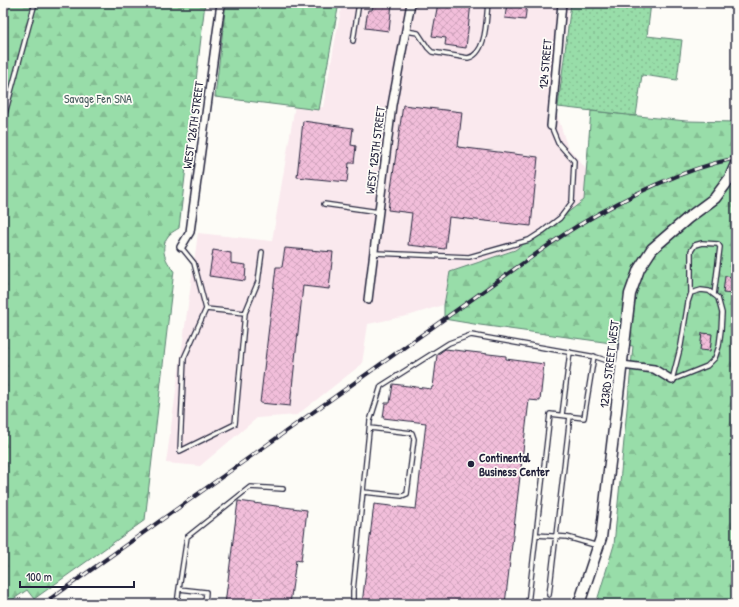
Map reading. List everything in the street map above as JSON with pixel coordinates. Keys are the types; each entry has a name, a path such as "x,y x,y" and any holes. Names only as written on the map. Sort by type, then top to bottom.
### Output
{"street":[{"name":"WEST 126TH STREET","path":"182,247 190,232 221,3"},
{"name":"WEST 125TH STREET","path":"368,300 392,105 411,3"},
{"name":"124 STREET","path":"550,126 562,3"},
{"name":"123RD STREET WEST","path":"579,604 601,538 630,294 639,268 652,249 688,218 715,198 730,178 736,164"},
{"path":"622,365 654,369 672,380"}],"lane":[{"path":"3,121 35,3"},
{"path":"353,41 359,3"},
{"path":"406,31 418,33 432,52 468,58 473,57 476,55 483,43 488,3"},
{"path":"374,253 469,257 529,240 543,231 560,218 572,202 574,161 558,143 550,126"},
{"path":"324,204 379,212"},
{"path":"672,380 681,345 688,302 691,293 691,252 695,245 718,244 720,247 714,295"},
{"path":"182,247 194,264 206,308 184,358 180,451 235,424 245,313 258,282 262,252"},
{"path":"672,380 708,366 714,358 719,346 722,313 718,298 709,291 701,290 691,293"},
{"path":"206,308 245,313"},
{"path":"353,604 352,591 370,420 381,386 449,343 471,335 594,356 622,365"},
{"path":"562,415 570,352"},
{"path":"528,604 550,414 584,418 594,356"},
{"path":"549,595 570,416"},
{"path":"363,492 402,496 407,494 414,439 412,433 370,428"},
{"path":"177,604 186,537 250,488 283,489"},
{"path":"536,535 566,537 599,546"},
{"path":"179,588 206,592 205,604"}],"shaded area":[{"path":"342,3 569,3 556,111 567,146 586,169 588,196 554,233 516,249 451,272 446,304 411,315 368,324 362,364 297,415 257,418 200,466 166,463 198,233 272,241 295,105 323,107"}],"green space":[{"name":"Savage Fen SNA","path":"3,3 205,3 179,228 171,233 167,238 164,248 165,258 174,270 145,520 34,599 27,590 6,604 3,604"},
{"path":"226,3 339,3 319,110 215,97"},
{"path":"571,3 651,3 647,36 682,40 677,80 642,75 636,116 558,107"},
{"path":"591,111 686,121 736,122 736,604 596,604 614,545 633,346 444,319 444,305 450,272 515,250 584,200"}],"building":[{"path":"374,3 392,3 389,31 365,28 368,10 372,10"},
{"path":"438,3 471,3 466,48 445,45 446,38 432,36"},
{"path":"507,3 527,3 525,20 505,18"},
{"path":"403,105 462,112 458,147 538,157 531,226 449,217 445,249 408,245 412,213 388,210"},
{"path":"303,121 353,128 351,145 356,146 354,163 349,163 347,182 297,177"},
{"path":"285,248 333,252 329,289 303,286 290,406 260,403 276,267 282,267"},
{"path":"213,250 231,253 231,263 246,265 245,281 209,276"},
{"path":"725,276 735,277 734,294 723,293"},
{"path":"702,333 712,334 710,351 700,350"},
{"name":"Continental Business Center","path":"445,349 506,356 506,359 544,364 540,401 529,400 505,604 362,604 374,504 416,509 426,423 383,418 385,403 390,403 393,384 431,389 433,387 437,355"},
{"path":"238,501 307,510 301,561 296,560 290,604 225,604"}],"railway":[{"path":"43,604 571,230 616,204 655,185 695,169 736,158"}],"place":[{"name":"Continental Business Center","path":"471,464"}]}
